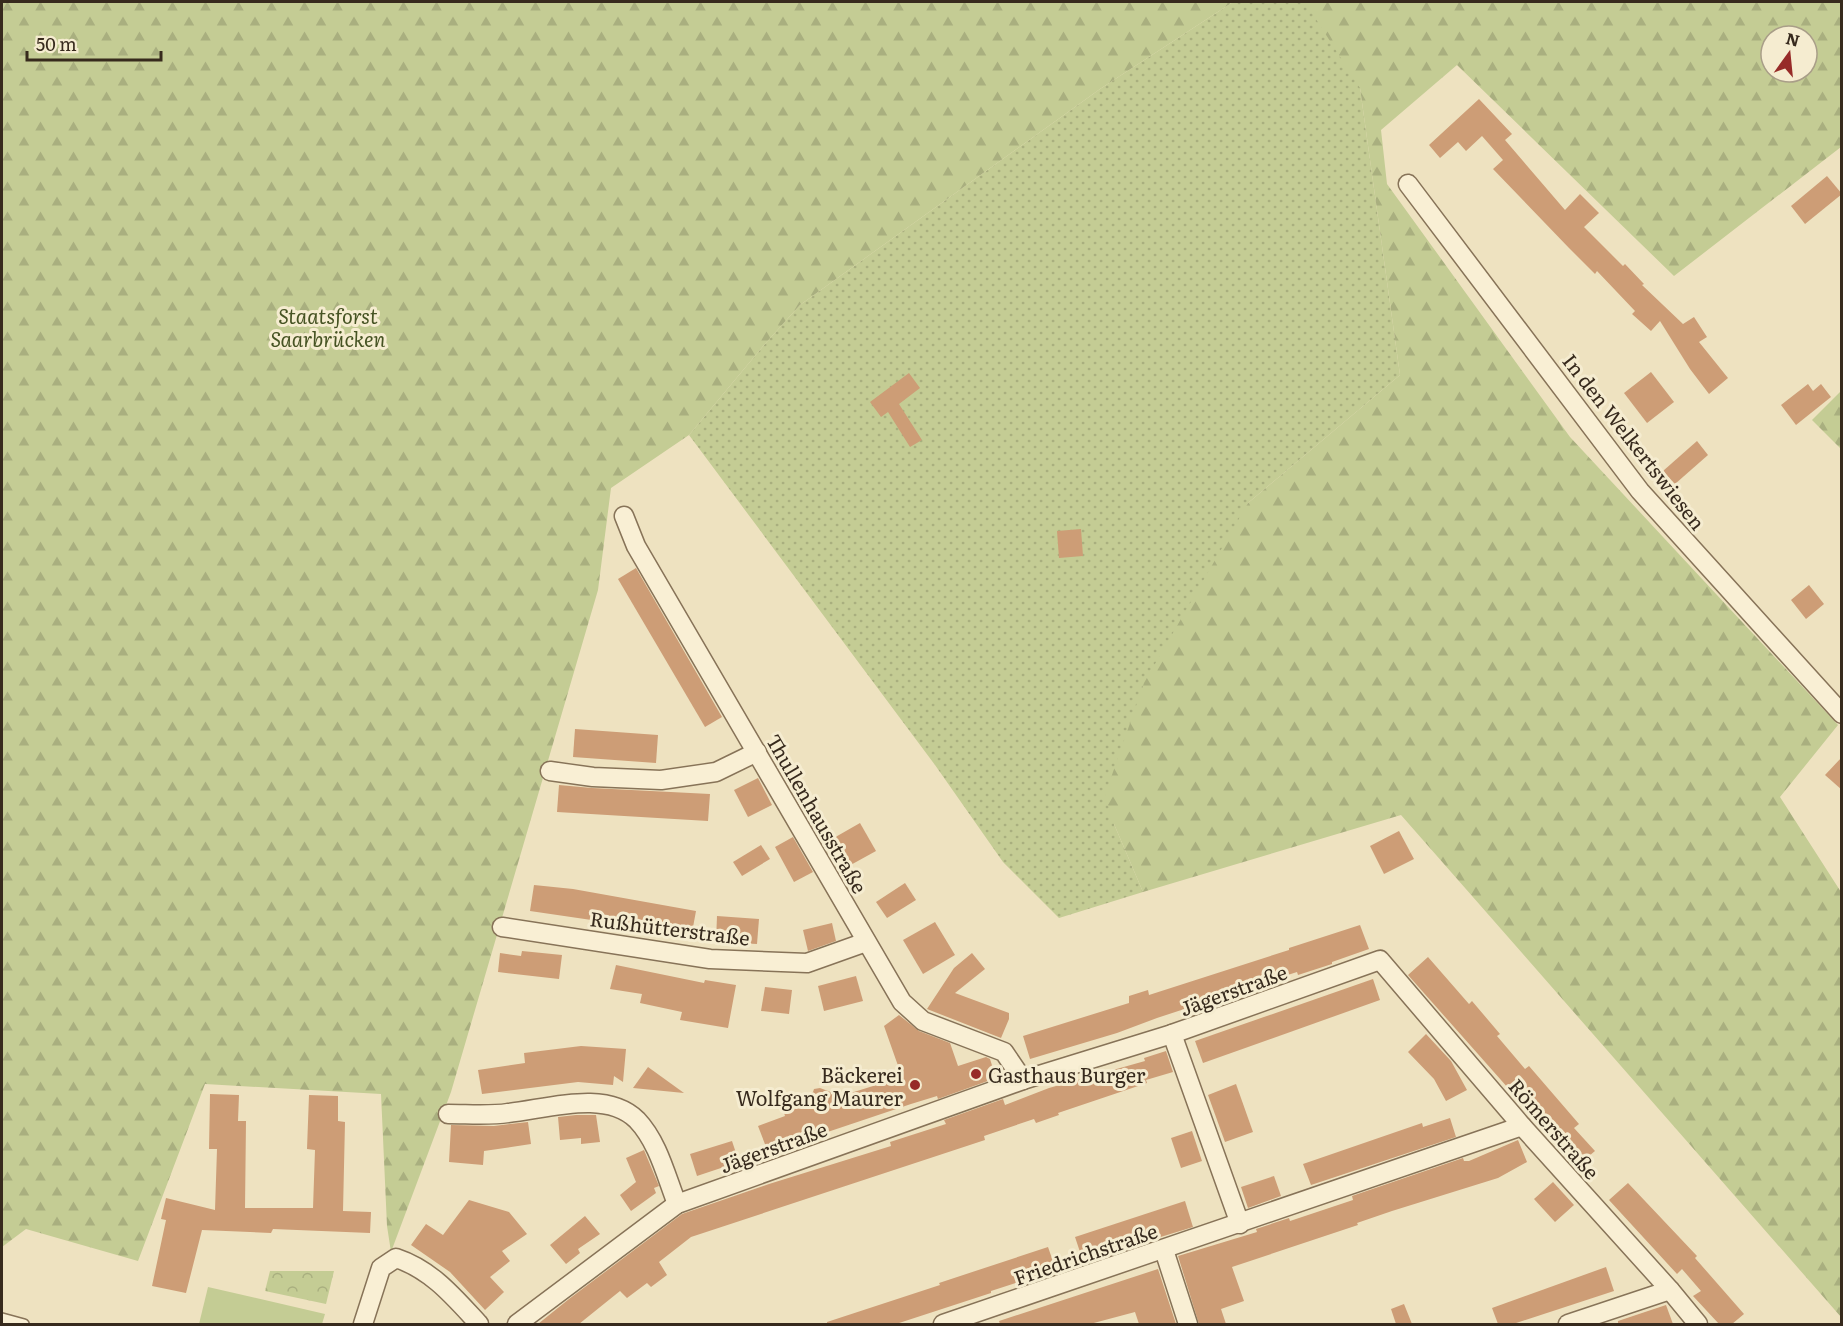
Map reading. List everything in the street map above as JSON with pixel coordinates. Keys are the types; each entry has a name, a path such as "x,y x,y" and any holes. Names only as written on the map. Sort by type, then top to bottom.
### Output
{"street":[{"name":"In den Welkertswiesen","path":"1408,184 1640,491 1842,714"},
{"name":"Thullenhausstraße","path":"624,516 636,546 902,1002 923,1021 1004,1052 1023,1080"},
{"path":"550,771 592,777 661,780 716,772 758,752"},
{"name":"Rußhütterstraße","path":"502,927 710,959 807,963 866,942"},
{"name":"Jägerstraße","path":"517,1324 677,1204 1023,1080 1172,1034 1380,960"},
{"name":"Römerstraße","path":"1380,960 1522,1126 1698,1324"},
{"path":"1172,1034 1240,1224"},
{"path":"448,1114 506,1114 581,1102 598,1103 623,1109 638,1120 653,1142 677,1204"},
{"name":"Friedrichstraße","path":"943,1324 1522,1126"},
{"path":"1164,1250 1188,1324"},
{"path":"363,1324 381,1268 396,1258 413,1264 442,1283 478,1324"},
{"path":"1568,1324 1670,1290"}],"lane":[{"path":"2,1318 24,1324"}],"green space":[{"name":"Staatsforst Saarbrücken","path":"2,2 1233,2 1100,89 800,305 689,435 611,488 598,590 451,1092 391,1252 387,1226 381,1094 205,1084 138,1261 26,1229 2,1247"},
{"path":"1233,2 1482,2 1360,88 1400,375 1248,503 1114,824 1143,892 1059,918 1003,862 935,765 689,435 800,305 1100,89"},
{"path":"1305,2 1841,2 1841,147 1674,276 1457,65 1381,130 1387,184 1570,437 1838,725 1780,797 1841,892 1841,1317 1401,815 1143,892 1114,824 1105,795 1144,683 1248,503 1400,375 1360,88"},
{"path":"1841,391 1841,449 1812,420"},
{"path":"270,1271 334,1271 326,1304 265,1291"},
{"path":"208,1287 325,1314 322,1324 199,1324"}],"building":[{"path":"1479,99 1512,134 1505,140 1565,210 1580,194 1599,213 1584,227 1623,266 1625,264 1644,284 1642,285 1683,324 1694,317 1707,337 1699,342 1728,378 1709,394 1690,369 1660,321 1651,331 1632,314 1635,311 1597,271 1595,274 1493,169 1503,160 1482,136 1466,151 1458,142 1440,158 1429,145"},
{"path":"1827,176 1842,194 1805,224 1791,206"},
{"path":"1651,372 1674,402 1647,423 1624,393"},
{"path":"909,373 920,388 899,404 922,440 910,447 888,412 881,417 870,402"},
{"path":"1808,384 1813,391 1821,384 1831,397 1796,425 1781,405"},
{"path":"1697,441 1708,455 1675,484 1663,471"},
{"path":"1081,529 1083,556 1059,558 1057,531"},
{"path":"636,568 722,717 705,727 618,579"},
{"path":"1809,585 1824,604 1806,619 1791,600"},
{"path":"575,729 658,735 656,763 573,757"},
{"path":"1842,757 1842,790 1825,775"},
{"path":"758,778 772,805 748,817 734,790"},
{"path":"559,785 710,794 708,821 557,812"},
{"path":"860,823 876,851 847,867 832,839"},
{"path":"1399,831 1414,859 1384,874 1370,846"},
{"path":"793,837 813,872 794,882 775,847"},
{"path":"761,845 770,859 742,876 733,862"},
{"path":"905,883 916,900 887,918 876,902"},
{"path":"534,885 573,889 696,911 691,938 653,929 530,911"},
{"path":"717,916 759,919 757,944 716,942"},
{"path":"935,922 955,955 923,974 903,940"},
{"path":"832,923 836,941 808,951 803,930"},
{"path":"1360,925 1369,949 1332,962 1332,964 1298,975 1297,972 1117,1033 1030,1059 1023,1036 1129,1003 1129,996 1148,990 1149,995"},
{"path":"522,951 562,955 559,979 498,972 500,953 521,956"},
{"path":"972,953 985,969 955,993 1009,1013 1009,1019 1001,1038 927,1009 954,968"},
{"path":"1428,957 1469,1004 1472,1001 1525,1069 1529,1066 1579,1124 1574,1128 1595,1151 1577,1166 1408,975"},
{"path":"616,965 704,983 705,980 736,985 728,1028 680,1020 682,1012 640,1003 642,994 610,989"},
{"path":"856,976 863,1001 824,1011 818,986"},
{"path":"1373,979 1380,1000 1203,1063 1195,1041"},
{"path":"765,987 792,990 789,1014 761,1011"},
{"path":"899,1015 919,1031 950,1043 958,1066 986,1057 990,1059 996,1078 938,1099 937,1096 911,1104 768,1152 758,1126 785,1116 781,1103 813,1092 814,1089 820,1088 841,1096 902,1077 884,1026"},
{"path":"1426,1034 1451,1061 1467,1090 1446,1101 1434,1079 1408,1052"},
{"path":"581,1046 626,1049 623,1082 614,1076 613,1085 578,1082 482,1094 478,1070 525,1063 524,1053"},
{"path":"1166,1051 1173,1072 1146,1080 1147,1083 1058,1113 1059,1115 1036,1123 1034,1119 984,1136 985,1140 691,1237 659,1262 667,1275 651,1287 647,1283 627,1298 620,1291 579,1324 538,1324 682,1214 891,1146 890,1142 946,1124 944,1120 1003,1099 1005,1105 1049,1088 1145,1061 1144,1058"},
{"path":"648,1067 684,1093 633,1088"},
{"path":"1236,1084 1253,1132 1225,1142 1208,1095"},
{"path":"210,1094 239,1095 238,1121 246,1121 245,1208 313,1208 315,1150 307,1149 309,1095 338,1096 338,1121 345,1122 343,1211 371,1212 370,1233 273,1229 271,1233 202,1230 186,1293 152,1286 166,1220 161,1219 166,1198 215,1210 217,1149 209,1149"},
{"path":"596,1115 600,1142 581,1144 581,1138 560,1140 558,1117"},
{"path":"1450,1118 1456,1137 1311,1185 1303,1164 1422,1123 1423,1127"},
{"path":"528,1122 531,1144 484,1151 483,1165 449,1162 451,1125 494,1126"},
{"path":"1192,1131 1202,1161 1181,1168 1171,1138"},
{"path":"1518,1140 1527,1162 1498,1178 1392,1211 1357,1223 1358,1225 1232,1267 1244,1301 1221,1309 1226,1324 1199,1324 1178,1256 1257,1232 1256,1229 1289,1218 1290,1221 1353,1200 1352,1196 1463,1158 1464,1161 1469,1161"},
{"path":"732,1141 739,1162 697,1176 690,1154"},
{"path":"644,1150 659,1186 654,1188 656,1193 631,1211 620,1195 636,1182 626,1158"},
{"path":"1274,1176 1281,1196 1248,1208 1241,1187"},
{"path":"1553,1182 1574,1205 1555,1222 1534,1199"},
{"path":"1628,1183 1697,1256 1695,1258 1744,1314 1732,1324 1719,1324 1693,1296 1701,1291 1682,1269 1677,1274 1609,1200"},
{"path":"469,1200 509,1212 527,1234 502,1251 510,1261 490,1277 504,1292 485,1310 450,1272 411,1245 426,1224 443,1235"},
{"path":"1185,1201 1193,1227 1083,1261 1075,1237"},
{"path":"585,1216 600,1234 578,1249 580,1253 566,1264 550,1245"},
{"path":"1048,1247 1056,1270 991,1291 991,1293 896,1324 827,1324 827,1322"},
{"path":"1606,1267 1614,1291 1513,1324 1498,1324 1492,1308"},
{"path":"1158,1269 1176,1324 1139,1324 1135,1312 1090,1324 1000,1324 999,1321"},
{"path":"1404,1304 1412,1324 1396,1324 1391,1309"},
{"path":"1666,1305 1673,1324 1618,1324 1618,1321"}],"place":[{"name":"Gasthaus Burger","path":"976,1074"},
{"name":"Bäckerei Wolfgang Maurer","path":"915,1085"}]}
